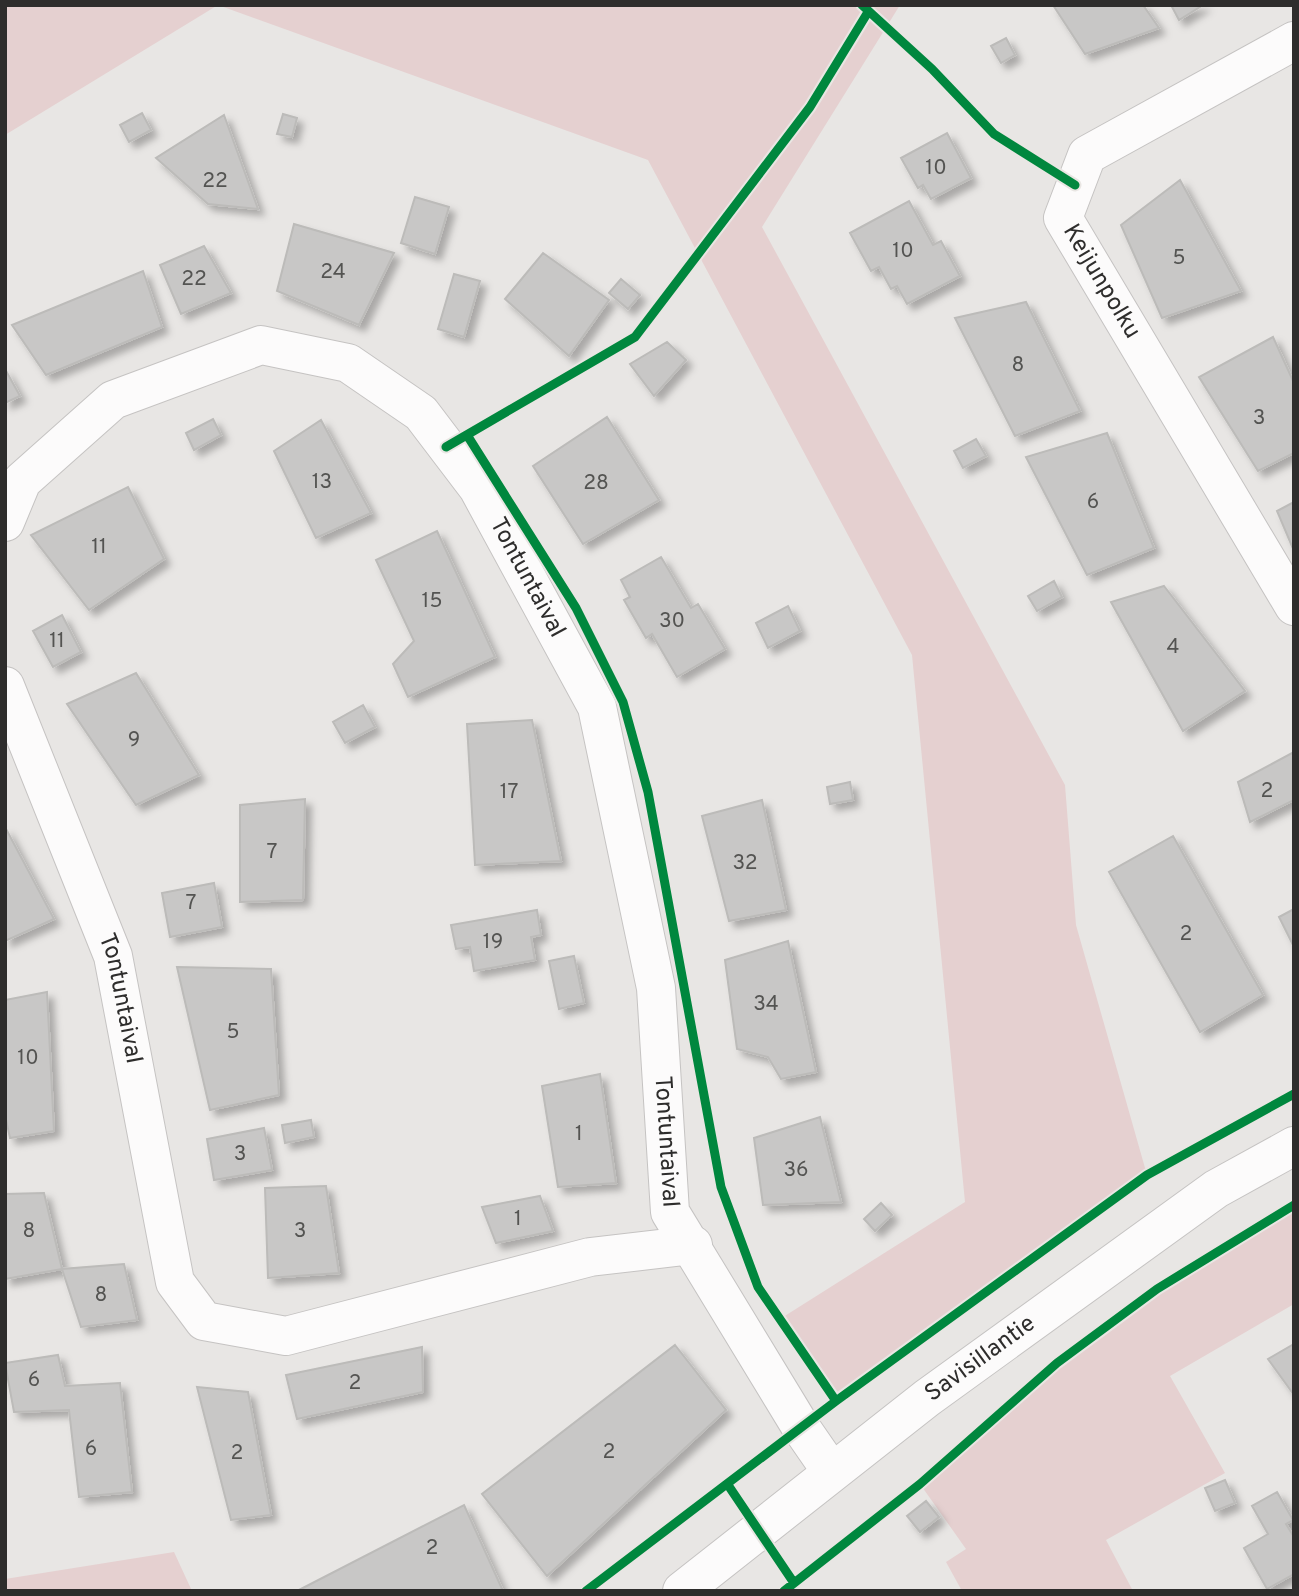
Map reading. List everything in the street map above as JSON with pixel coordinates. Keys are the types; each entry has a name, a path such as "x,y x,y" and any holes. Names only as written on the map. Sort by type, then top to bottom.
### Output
{"street":[{"name":"Keijunpolku","path":"1294,41 1087,155 1063,218 1294,606"},
{"name":"Tontuntaival","path":"5,522 22,481 113,400 261,345 348,363 421,413 478,488 597,707 656,988 670,1212 693,1245 802,1429 831,1471"},
{"name":"Tontuntaival","path":"5,686 113,956 175,1282 204,1321 286,1336 590,1257 693,1245"},
{"name":"Savisillantie","path":"682,1591 831,1471 1216,1189 1294,1146"}],"shaded area":[{"path":"5,5 218,5 5,135"},
{"path":"218,5 900,5 762,227 1065,785 1076,925 1147,1175 836,1401 780,1319 965,1202 912,655 648,160"},
{"path":"1294,1205 1294,1304 1170,1376 1225,1473 1106,1540 1133,1591 962,1591 946,1562 966,1549 920,1484 1054,1369 1145,1299 1242,1235"},
{"path":"174,1552 192,1591 5,1591 5,1579"}],"building":[{"path":"1053,5 1143,5 1159,28 1085,54"},
{"path":"1171,5 1203,5 1179,20"},
{"path":"1006,38 1015,55 1001,63 991,46"},
{"path":"142,113 151,130 129,142 120,125"},
{"path":"283,114 297,118 292,137 277,134"},
{"path":"224,115 258,209 208,204 156,158"},
{"path":"947,133 971,178 931,199 923,185 918,188 901,158"},
{"path":"1180,180 1241,291 1162,318 1121,225"},
{"path":"415,197 449,207 435,254 401,243"},
{"path":"909,201 933,245 941,241 960,276 907,304 897,286 891,289 879,267 871,271 850,233"},
{"path":"294,224 394,253 359,325 277,291"},
{"path":"204,246 231,293 181,314 160,265"},
{"path":"543,253 609,300 569,356 505,299"},
{"path":"143,271 162,327 46,375 12,325"},
{"path":"454,274 480,281 464,337 438,329"},
{"path":"621,279 640,295 628,309 609,293"},
{"path":"1026,302 1080,411 1015,436 955,318"},
{"path":"1273,337 1294,383 1294,453 1258,471 1199,377"},
{"path":"667,342 686,360 654,396 630,364"},
{"path":"5,369 20,396 5,403"},
{"path":"607,417 659,500 583,544 533,466"},
{"path":"213,419 221,435 194,450 186,433"},
{"path":"321,420 371,513 316,538 274,451"},
{"path":"1107,433 1154,548 1087,575 1026,457"},
{"path":"976,439 986,456 963,468 954,451"},
{"path":"128,487 164,559 89,610 31,535"},
{"path":"1294,502 1294,551 1277,511"},
{"path":"437,531 495,657 408,697 393,664 414,641 376,560"},
{"path":"661,557 691,608 698,604 725,649 677,677 652,634 646,638 624,600 630,597 621,580"},
{"path":"1054,581 1062,597 1037,611 1028,596"},
{"path":"1164,586 1245,691 1183,731 1111,602"},
{"path":"788,606 800,631 768,648 756,623"},
{"path":"62,615 81,652 53,667 33,631"},
{"path":"136,673 199,775 136,805 67,704"},
{"path":"363,705 375,727 345,743 333,722"},
{"path":"532,720 561,861 475,865 467,724"},
{"path":"1294,752 1294,800 1250,822 1238,782"},
{"path":"850,782 853,800 830,804 827,787"},
{"path":"305,799 303,900 240,902 240,805"},
{"path":"762,800 786,910 729,921 702,816"},
{"path":"5,827 54,919 5,941"},
{"path":"1173,836 1263,995 1200,1032 1109,872"},
{"path":"214,883 222,927 170,937 162,893"},
{"path":"1294,909 1294,947 1279,917"},
{"path":"537,910 541,935 531,937 535,960 474,971 470,947 456,949 451,925"},
{"path":"788,941 816,1072 781,1079 768,1057 737,1049 725,960"},
{"path":"574,956 584,1003 559,1009 549,961"},
{"path":"177,967 271,969 279,1095 210,1110"},
{"path":"47,992 54,1131 10,1138 5,1115 5,1000"},
{"path":"600,1074 616,1183 558,1187 542,1086"},
{"path":"820,1117 841,1202 763,1205 754,1138"},
{"path":"311,1120 314,1137 285,1143 282,1125"},
{"path":"264,1128 272,1170 214,1180 207,1139"},
{"path":"326,1186 339,1273 268,1278 265,1188"},
{"path":"44,1193 62,1269 5,1279 5,1194"},
{"path":"540,1196 553,1231 496,1243 482,1207"},
{"path":"881,1203 892,1215 875,1231 864,1219"},
{"path":"124,1264 137,1320 81,1327 62,1269"},
{"path":"1294,1344 1294,1395 1268,1359"},
{"path":"675,1345 726,1410 547,1576 482,1494"},
{"path":"422,1347 423,1392 297,1419 286,1375"},
{"path":"58,1355 65,1386 120,1383 132,1492 79,1497 69,1410 14,1412 5,1363"},
{"path":"197,1387 248,1392 271,1515 231,1520"},
{"path":"1225,1480 1235,1503 1215,1511 1205,1488"},
{"path":"1277,1492 1293,1520 1286,1524 1294,1537 1294,1574 1267,1589 1244,1548 1268,1534 1252,1506"},
{"path":"926,1501 939,1517 920,1532 907,1516"},
{"path":"464,1505 503,1591 297,1591"}],"cycle path":[{"path":"862,5 932,69 994,134 1075,185"},
{"path":"446,447 635,337 810,107 868,12"},
{"path":"467,435 576,608 623,702 648,792 721,1187 758,1287 836,1401"},
{"path":"586,1591 836,1401 1147,1175 1294,1094"},
{"path":"784,1591 920,1484 1057,1363 1157,1289 1294,1205"},
{"path":"728,1485 794,1583"}]}
